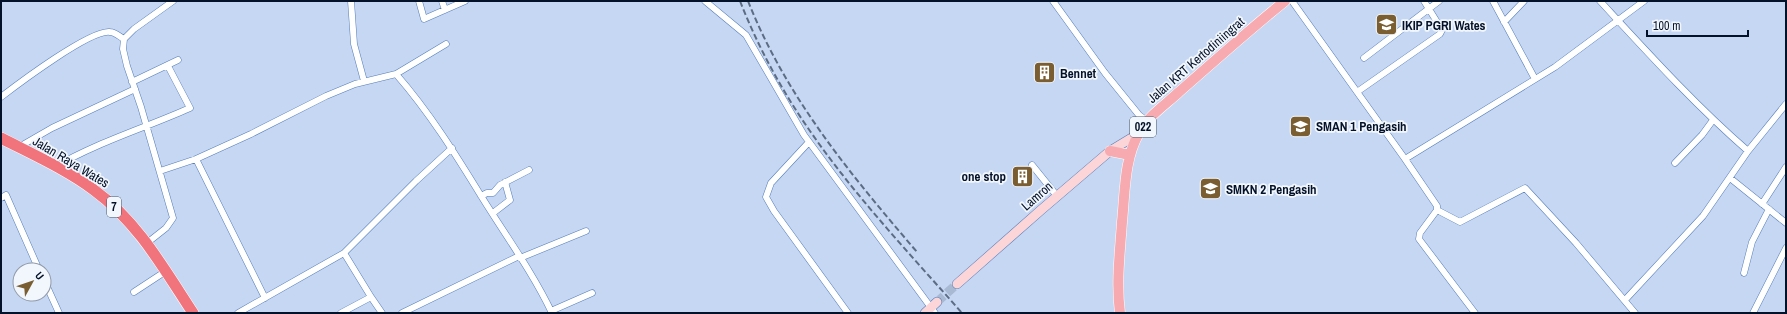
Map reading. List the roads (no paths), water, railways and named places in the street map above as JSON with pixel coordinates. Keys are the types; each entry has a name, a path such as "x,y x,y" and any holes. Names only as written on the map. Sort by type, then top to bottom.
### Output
{"highway":[{"name":"Jalan Raya Wates","path":"1,138 94,190 129,221 147,243 193,313"}],"main road":[{"name":"Jalan KRT Kertodiniingrat","path":"1120,313 1118,301 1118,268 1126,172 1130,155 1138,134 1146,121 1285,1"},
{"path":"1110,152 1130,155"}],"street":[{"path":"147,243 166,228 173,218 132,82 123,49 124,39 173,1"},
{"path":"351,1 354,44 364,81"},
{"path":"419,1 424,19 465,1"},
{"path":"442,1 445,10"},
{"path":"705,1 746,35 809,142 932,309"},
{"path":"1053,1 1105,73 1139,115 1146,121"},
{"path":"1292,1 1437,206 1437,210 1420,233 1419,239 1475,313"},
{"path":"1357,92 1440,34 1442,30 1424,1"},
{"path":"1364,58 1439,1"},
{"path":"1493,1 1535,79"},
{"path":"1504,22 1524,1"},
{"path":"1600,1 1667,74 1713,120 1748,151"},
{"path":"1405,160 1574,55 1644,1"},
{"path":"1,98 54,58 100,33 110,32 124,39"},
{"path":"160,171 196,159 251,134 326,96 364,81 396,74 446,44"},
{"path":"132,82 178,60"},
{"path":"55,167 79,153 111,139 146,127 190,108 168,66"},
{"path":"396,74 422,105 452,148 481,196 508,236 552,312 592,294"},
{"path":"18,147 52,128 135,89"},
{"path":"1625,300 1702,216 1748,151 1786,104"},
{"path":"1675,163 1702,135 1713,120"},
{"name":"Lamron","path":"957,284 1057,196 1110,152 1138,134"},
{"path":"809,142 771,183 766,197 774,211 848,313"},
{"path":"238,313 344,253 421,175 452,148"},
{"path":"196,159 265,298"},
{"path":"1032,165 1057,196"},
{"path":"1762,204 1786,167"},
{"path":"481,196 494,192 500,185 529,170"},
{"path":"1730,178 1786,222"},
{"path":"493,213 510,200 505,182"},
{"path":"1437,210 1460,222 1525,188 1635,313"},
{"path":"1,198 6,195 35,262"},
{"path":"1744,273 1750,255 1752,242 1769,209"},
{"path":"402,313 519,257 586,231"},
{"path":"1753,313 1786,248"},
{"path":"344,253 382,313"},
{"path":"134,292 166,271"},
{"path":"341,313 371,297"},
{"path":"52,298 59,313"}],"tunnel":[{"path":"937,302 957,284"}],"railway":[{"path":"740,1 771,68 790,100 827,155 864,202 962,313"},
{"path":"748,1 763,36 781,70 822,134 868,194 917,252"}],"place":[{"name":"IKIP PGRI Wates","path":"1387,25"},
{"name":"Bennet","path":"1044,73"},
{"name":"SMAN 1 Pengasih","path":"1301,126"},
{"name":"one stop","path":"1022,176"},
{"name":"SMKN 2 Pengasih","path":"1210,189"}]}
